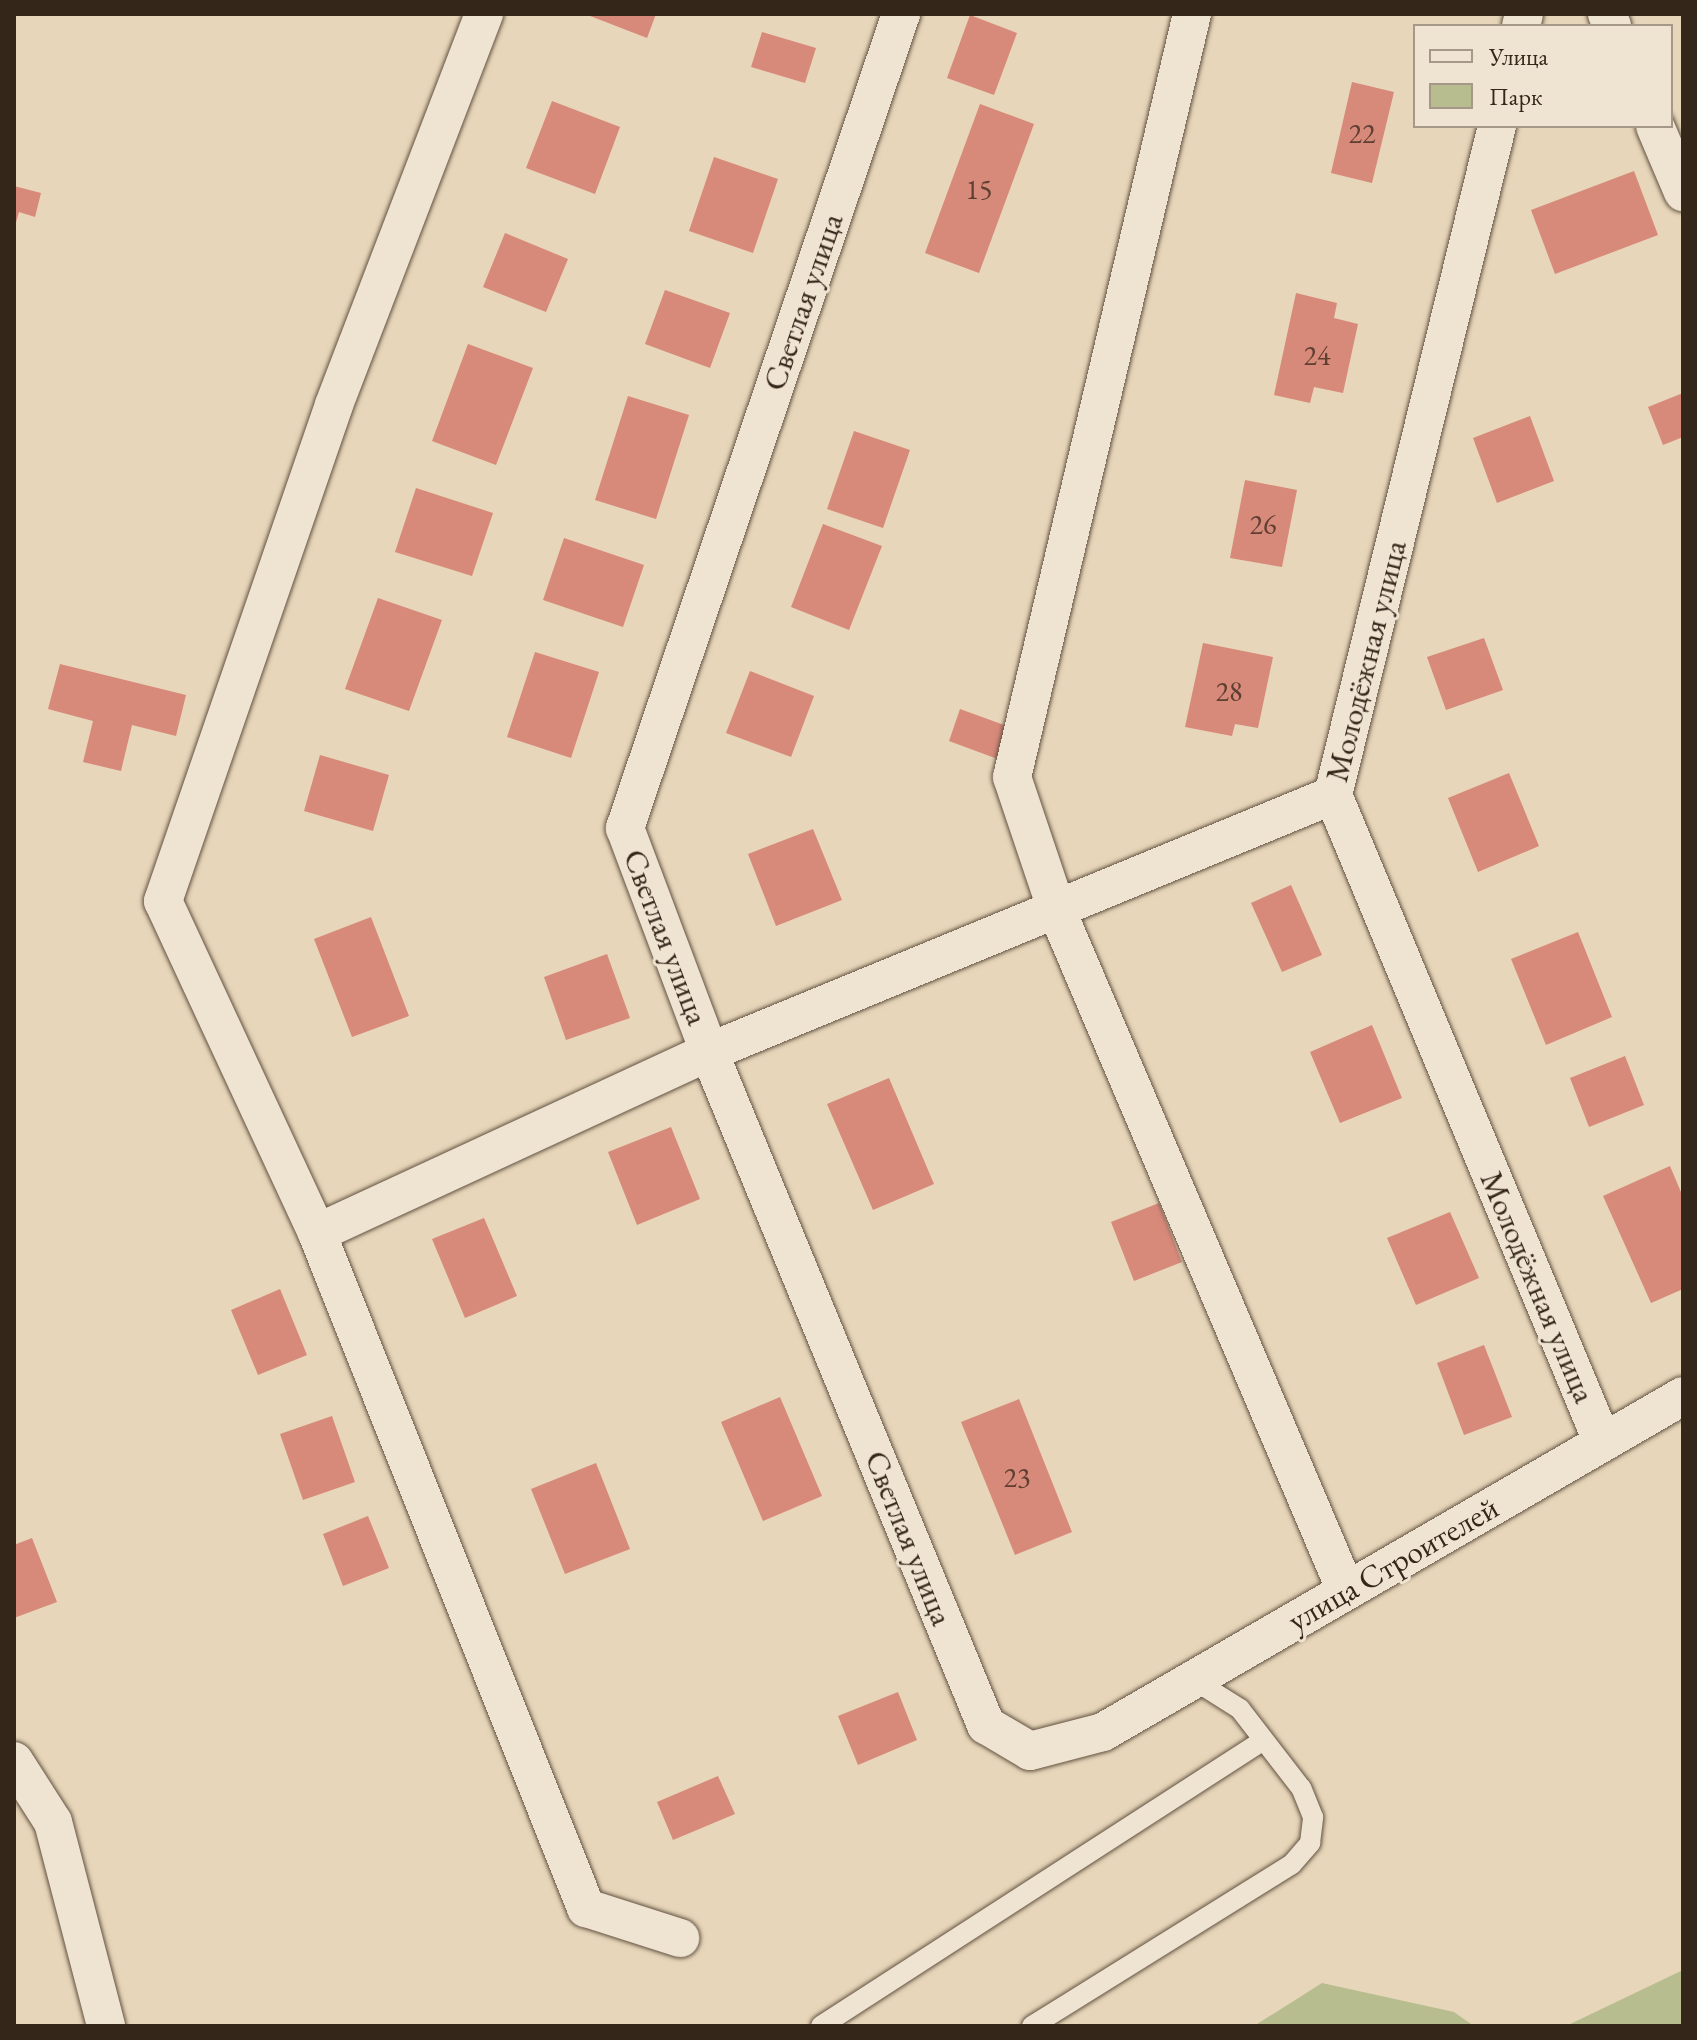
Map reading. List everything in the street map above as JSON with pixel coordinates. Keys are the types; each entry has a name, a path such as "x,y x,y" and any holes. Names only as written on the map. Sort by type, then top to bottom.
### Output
{"street":[{"path":"484,14 334,405 163,901 317,1233 586,1908 680,1938"},
{"name":"Светлая улица","path":"901,14 625,828 709,1052 986,1725 1030,1751 1103,1732"},
{"path":"1192,14 1012,777 1057,911 1346,1591"},
{"name":"Молодёжная улица","path":"1497,128 1333,795 1602,1441"},
{"path":"1656,128 1683,192"},
{"path":"317,1233 709,1052 1333,795"},
{"name":"улица Строителей","path":"1103,1732 1683,1396"},
{"path":"14,1761 53,1822 106,2026"}],"lane":[{"path":"1032,2026 1292,1864 1310,1843 1313,1817 1301,1788 1240,1709 1194,1680"},
{"path":"821,2026 1262,1741"}],"green space":[{"path":"1683,1970 1683,2026 1566,2026"},
{"path":"1322,1983 1454,2012 1474,2026 1254,2026"}],"building":[{"path":"585,14 656,14 647,38"},
{"path":"970,15 1017,33 994,95 947,78"},
{"path":"762,32 816,48 805,83 751,67"},
{"path":"1352,82 1394,92 1372,183 1331,173"},
{"path":"552,101 620,127 595,194 526,168"},
{"path":"980,104 1034,124 979,273 925,253"},
{"path":"714,157 778,179 753,253 689,231"},
{"path":"1634,171 1658,235 1555,274 1531,210"},
{"path":"14,186 41,193 35,217 19,212 15,226"},
{"path":"505,233 568,259 546,312 483,287"},
{"path":"665,290 730,313 710,368 645,344"},
{"path":"1296,293 1337,303 1334,318 1358,324 1343,393 1314,387 1310,403 1274,395"},
{"path":"468,344 533,368 496,465 432,441"},
{"path":"1683,393 1683,437 1663,445 1648,407"},
{"path":"628,396 689,415 656,519 595,500"},
{"path":"1530,416 1554,481 1497,503 1473,438"},
{"path":"854,431 910,450 883,528 827,509"},
{"path":"1245,480 1297,490 1282,567 1230,558"},
{"path":"416,488 493,513 472,576 395,552"},
{"path":"823,524 882,546 849,630 791,607"},
{"path":"564,538 644,565 623,627 543,600"},
{"path":"378,598 442,620 409,711 345,689"},
{"path":"1484,638 1503,690 1446,710 1427,657"},
{"path":"1203,643 1273,657 1258,728 1235,724 1232,736 1185,727"},
{"path":"535,652 599,672 571,758 507,737"},
{"path":"60,664 186,695 176,736 132,725 121,771 83,762 93,721 48,709"},
{"path":"750,671 814,696 791,757 726,733"},
{"path":"960,709 1015,729 1003,761 949,741"},
{"path":"320,755 389,775 373,831 304,811"},
{"path":"1509,773 1539,846 1478,872 1448,798"},
{"path":"813,829 842,900 776,926 748,854"},
{"path":"1291,885 1322,955 1282,972 1251,903"},
{"path":"371,917 409,1016 352,1037 314,939"},
{"path":"1578,932 1612,1017 1546,1045 1511,959"},
{"path":"607,954 630,1018 566,1040 544,977"},
{"path":"1372,1025 1402,1098 1340,1123 1310,1052"},
{"path":"1625,1056 1644,1105 1589,1127 1570,1078"},
{"path":"889,1078 934,1184 873,1210 827,1104"},
{"path":"671,1127 700,1199 637,1225 608,1152"},
{"path":"1670,1166 1683,1197 1683,1289 1651,1303 1603,1196"},
{"path":"1159,1203 1182,1262 1134,1281 1111,1222"},
{"path":"1450,1212 1479,1278 1416,1305 1387,1238"},
{"path":"484,1218 517,1296 465,1318 432,1239"},
{"path":"280,1289 307,1355 258,1375 231,1310"},
{"path":"1484,1345 1512,1417 1464,1435 1437,1363"},
{"path":"780,1397 822,1496 763,1521 721,1422"},
{"path":"1019,1399 1072,1532 1015,1555 961,1422"},
{"path":"332,1416 355,1482 303,1500 280,1434"},
{"path":"596,1463 630,1549 565,1574 531,1489"},
{"path":"368,1516 389,1568 343,1586 323,1534"},
{"path":"32,1538 57,1602 14,1618 14,1545"},
{"path":"898,1692 917,1740 858,1765 838,1716"},
{"path":"718,1776 735,1814 673,1840 657,1802"}]}
